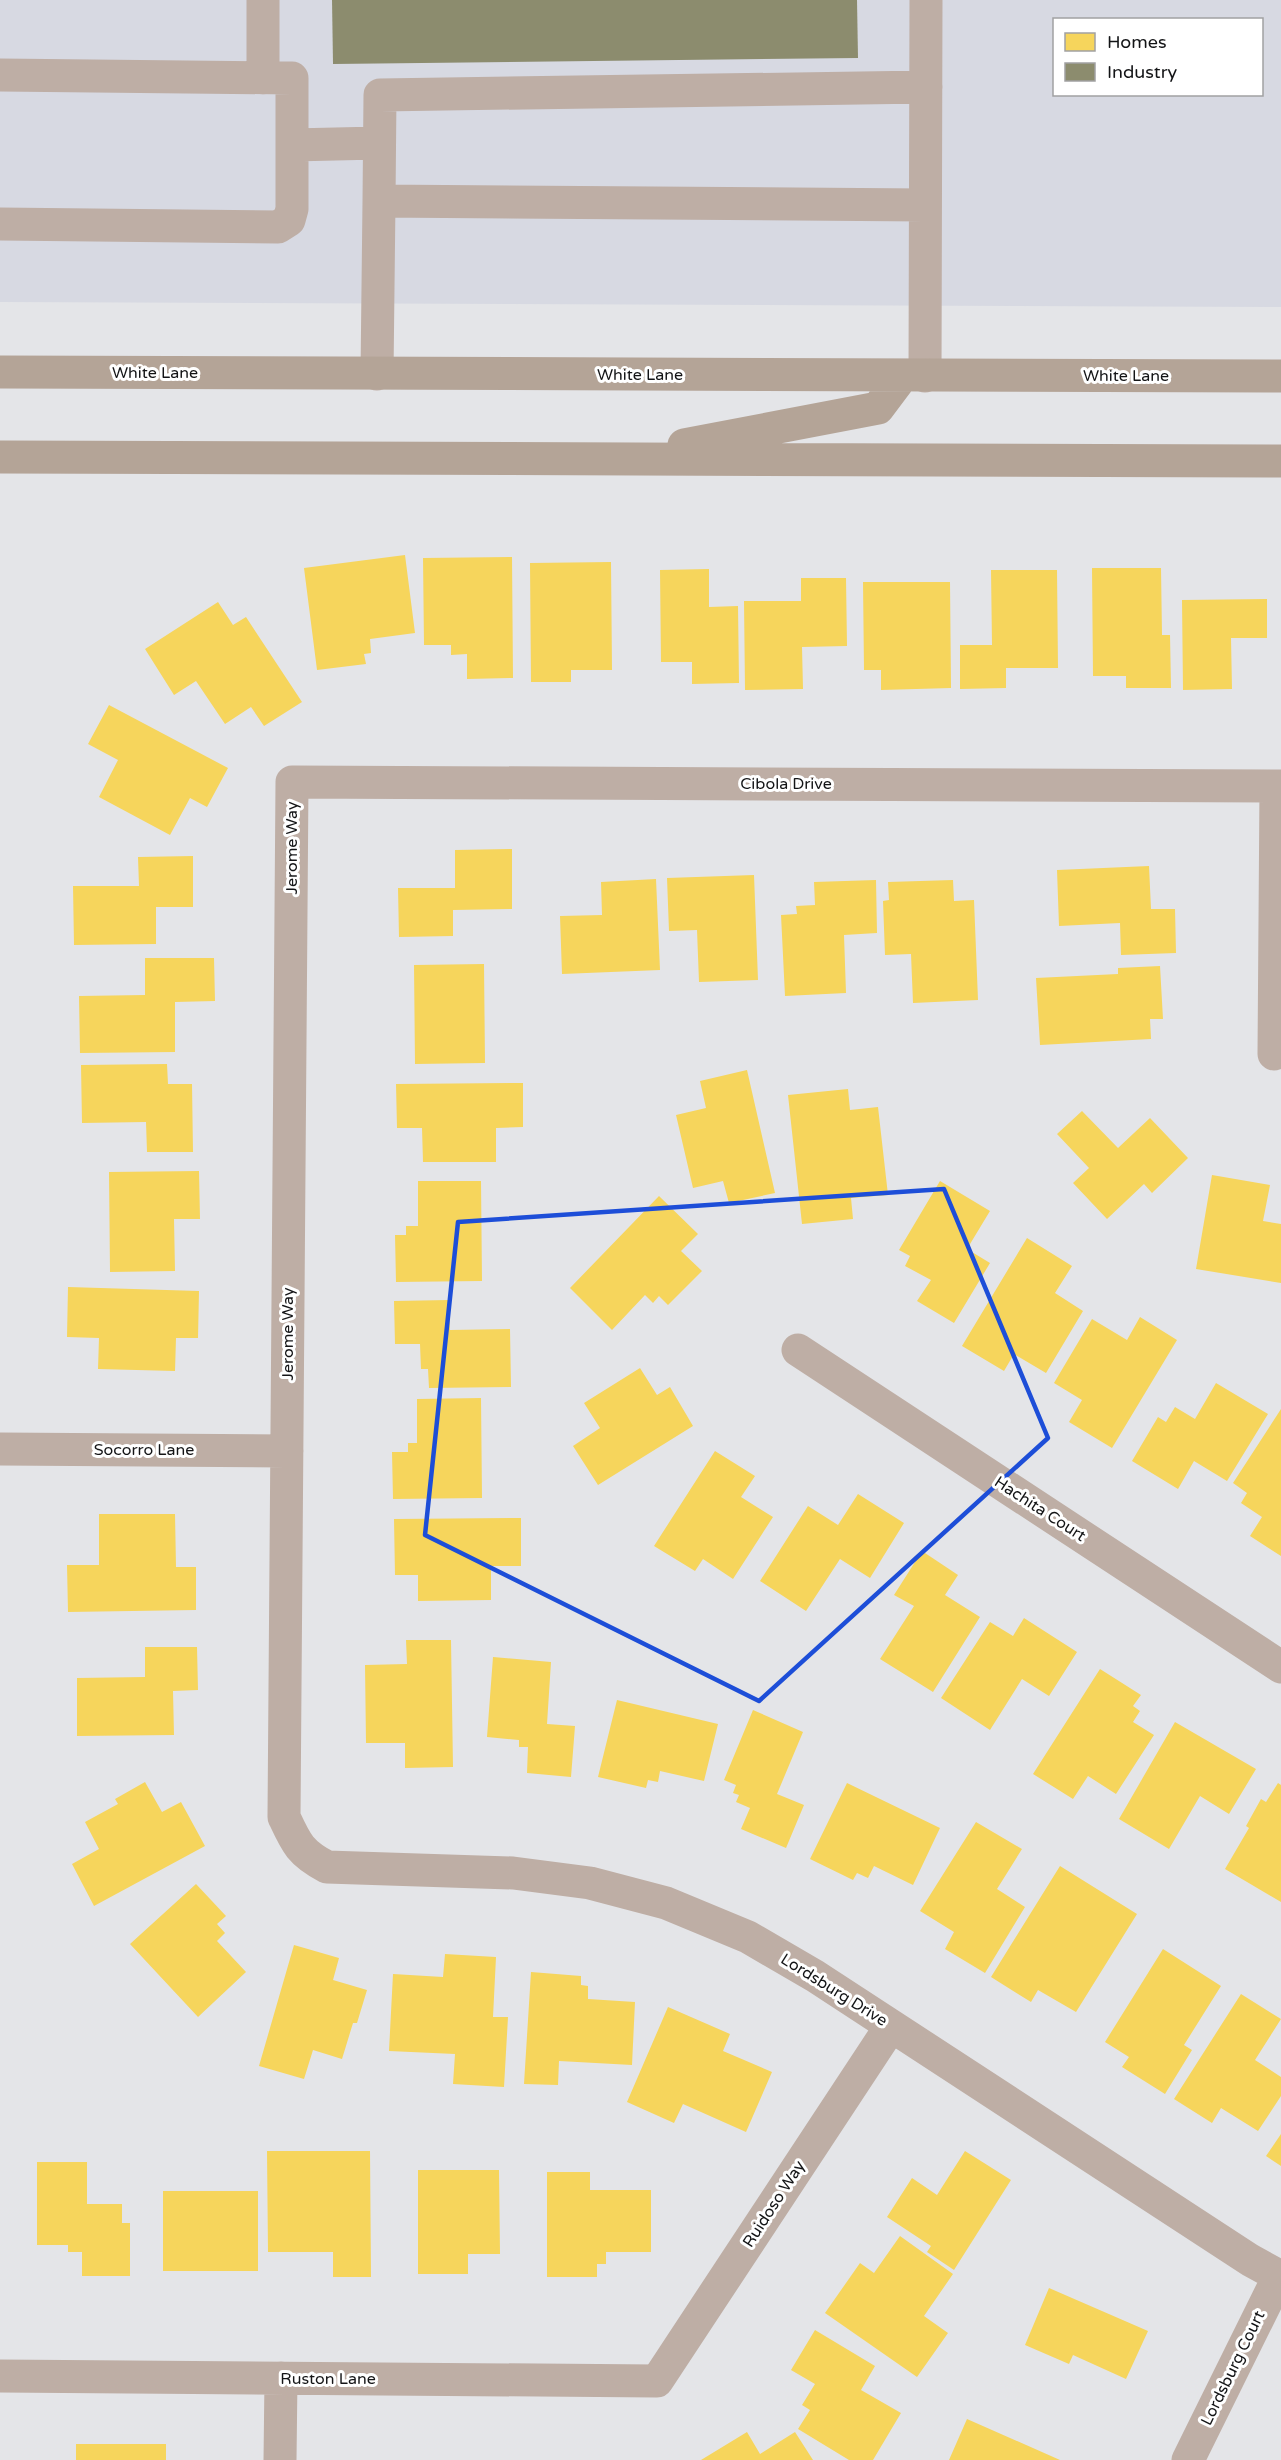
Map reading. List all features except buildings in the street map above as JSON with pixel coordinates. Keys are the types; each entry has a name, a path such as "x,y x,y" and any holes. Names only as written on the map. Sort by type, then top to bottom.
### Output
{"main road":[{"name":"White Lane","path":"0,372 1281,376"},
{"path":"603,459 878,408 913,376"},
{"path":"0,457 1281,461"}],"street":[{"path":"263,0 263,78"},
{"path":"913,376 925,205 926,0"},
{"path":"0,75 292,78 292,209 289,220 278,227 0,224"},
{"path":"377,374 380,95 926,87"},
{"path":"292,146 379,143"},
{"path":"379,201 925,205"},
{"name":"Cibola Drive","path":"292,782 1278,786"},
{"name":"Jerome Way","path":"292,782 284,1817 297,1845 308,1857 327,1867"},
{"path":"1275,1054 1278,786"},
{"name":"Hachita Court","path":"798,1350 1281,1667"},
{"name":"Socorro Lane","path":"0,1449 287,1451"},
{"name":"Lordsburg Drive","path":"327,1867 513,1873 590,1883 666,1903 748,1937 815,1976 1250,2260 1280,2276"},
{"name":"Ruidoso Way","path":"657,2381 891,2026"},
{"name":"Lordsburg Court","path":"1188,2460 1280,2276"},
{"name":"Ruston Lane","path":"0,2376 657,2381"},
{"path":"280,2378 280,2460"}],"highlighted area":[{"path":"944,1189 1048,1438 759,1701 425,1535 458,1222"}],"shaded area":[{"path":"0,0 1281,0 1281,307 0,302"}]}
